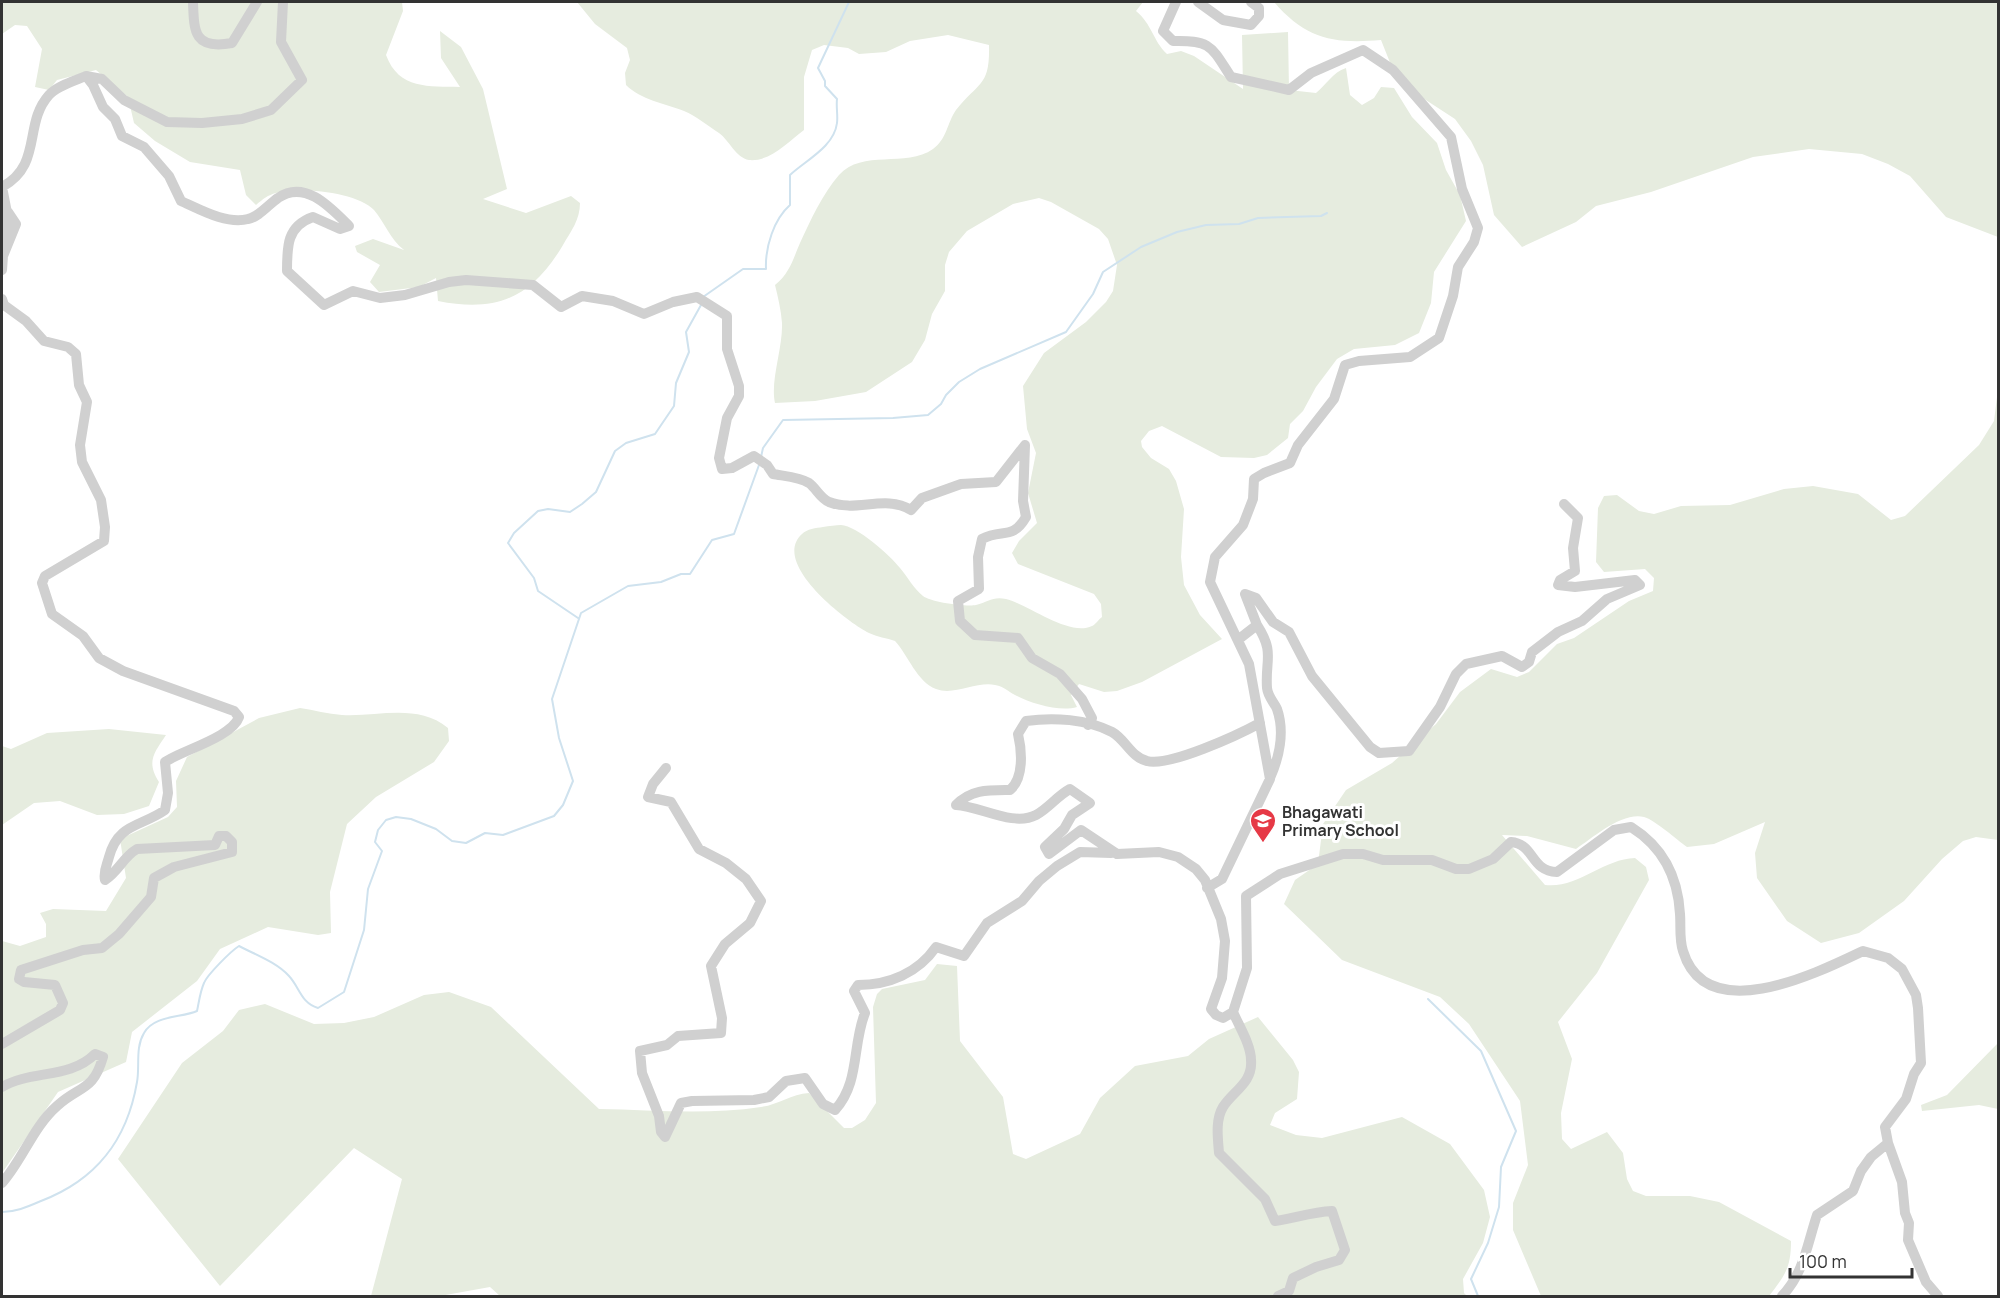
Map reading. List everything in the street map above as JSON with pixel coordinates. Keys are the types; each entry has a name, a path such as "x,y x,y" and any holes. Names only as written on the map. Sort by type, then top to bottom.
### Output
{"street":[{"path":"193,2 194,31 203,41 220,46 232,44 257,2"},
{"path":"2,245 8,219 2,186 14,180 30,156 34,130 48,95 65,84 86,76 102,80 124,100 167,122 222,123 271,110 302,80 281,42 283,2"},
{"path":"1176,2 1163,31 1173,41 1200,40 1214,50 1231,77 1289,90 1311,73 1363,50 1393,70 1451,137 1462,189 1478,228 1474,242 1458,267 1453,296 1439,338 1410,357 1359,361 1345,365 1334,399 1298,445 1290,464 1264,472 1254,479 1253,499 1243,525 1215,557 1210,582 1249,664 1270,779"},
{"path":"1198,2 1223,20 1251,25 1259,16 1259,8 1251,2"},
{"path":"86,76 93,85 103,107 115,119 122,136 144,147 169,176 181,201 225,219 248,219 280,196 294,192 312,195 327,204 349,226 340,229 313,217 292,228 287,248 287,271 324,305 353,291 380,298 405,295 449,282 466,280 532,285 561,307 582,296 613,301 644,314 672,302 697,297 716,308 727,316 727,349 739,386 739,396 727,418 719,458 722,469 732,468 754,456 767,465 773,474 808,482 829,502 861,506 884,502 900,503 910,510 922,498 961,484 996,482 1025,445 1026,469 1023,501 1026,517 1021,527 1011,534 990,535 982,540 978,557 979,589 958,601 960,621 975,635 1018,638 1032,658 1059,674 1082,699 1092,718 1088,725"},
{"path":"2,270 3,256 16,224 6,210"},
{"path":"2,299 4,305 26,321 44,341 68,347 76,354 79,385 87,402 80,446 82,462 101,500 105,527 104,541 45,576 42,583 52,614 83,636 99,658 123,671 234,711 239,717 237,723 211,741 165,762 168,793 165,810 122,832 112,845 104,874 105,880 114,874 126,855 137,849 215,845 219,836 226,836 232,842 232,852 174,867 154,878 151,897 120,934 102,948 83,950 21,970 19,979 24,982 55,985 63,1003 60,1010 2,1044"},
{"path":"1207,888 1222,879 1280,756 1277,709 1268,694 1269,650 1245,594 1256,598 1273,622 1289,632 1312,676 1370,747 1379,753 1408,751 1440,707 1456,674 1466,664 1502,656 1522,666 1530,662 1532,652 1558,632 1582,621 1607,599 1640,585 1635,580 1575,587 1558,585 1560,580 1575,571 1573,548 1578,518 1564,504"},
{"path":"1239,639 1257,625"},
{"path":"1117,854 1081,830 1049,854 1045,847 1064,829 1072,815 1090,803 1070,789 1056,796 1034,816 1012,818 956,805 966,795 988,790 1010,790 1016,784 1022,750 1018,734 1026,721 1053,717 1113,732 1145,761 1164,763 1234,737 1260,723"},
{"path":"666,768 653,784 648,797 671,802 699,849 726,863 746,879 761,901 750,923 725,944 711,966 722,1018 721,1033 678,1036 667,1045 640,1051 642,1072 654,1097 661,1132 665,1137 681,1103 692,1101 738,1102 762,1099 769,1097 786,1081 805,1078 823,1104 835,1110 841,1104 851,1080 858,1028 865,1013 854,991 858,985 889,983 907,973 936,946 964,956 987,923 1022,901 1039,881 1057,866 1080,852 1117,854 1159,852 1178,857 1196,869 1205,880 1221,919 1225,941 1222,978 1211,1009 1223,1018 1233,1012"},
{"path":"1278,1296 1289,1291 1293,1278 1316,1267 1339,1260 1345,1250 1332,1211 1311,1212 1293,1219 1275,1221 1265,1199 1219,1153 1217,1131 1222,1108 1237,1093 1250,1074 1252,1059 1233,1012 1247,968 1246,896 1280,874 1343,854 1355,853 1383,860 1432,860 1456,869 1469,869 1493,859 1511,842 1524,846 1537,866 1546,872 1557,872 1614,830 1631,826 1650,840 1670,868 1677,890 1682,948 1693,973 1701,981 1715,986 1752,991 1819,972 1863,951 1887,958 1902,969 1916,994 1921,1063 1914,1074 1906,1100 1885,1127 1887,1143 1902,1182 1905,1212 1909,1223 1908,1240 1926,1282 1938,1296"},
{"path":"2,1087 24,1078 84,1064 94,1054 103,1057 98,1074 89,1086 54,1108 2,1183"},
{"path":"1782,1296 1797,1277 1804,1262 1816,1215 1854,1191 1861,1171 1871,1157 1887,1143"}],"shaded area":[{"path":"2,2 402,2 403,11 386,55 399,75 416,84 426,86 460,87 441,58 440,31 461,47 483,89 507,189 483,199 526,213 571,196 580,203 577,220 551,263 539,277 526,289 511,297 478,305 438,301 436,278 419,287 379,292 370,282 380,265 357,252 355,246 373,239 404,250 374,210 355,199 341,195 298,190 273,194 256,205 246,195 240,170 190,162 155,141 134,123 128,97 96,70 57,80 49,90 35,87 42,49 27,26 15,25 2,34"},
{"path":"577,2 1143,2 1136,11 1146,21 1158,44 1167,54 1181,51 1194,56 1243,89 1242,35 1288,32 1289,90 1316,93 1334,75 1346,68 1350,95 1362,105 1374,98 1381,87 1394,88 1412,117 1437,143 1446,170 1460,195 1466,221 1434,272 1431,303 1419,333 1395,345 1354,349 1337,359 1316,387 1303,411 1290,424 1288,438 1267,455 1254,458 1221,457 1162,426 1149,431 1141,441 1142,447 1151,458 1169,469 1176,481 1184,509 1181,557 1184,585 1200,615 1222,639 1142,682 1117,691 1104,692 1079,684 1071,695 1077,707 1054,708 1038,704 1012,694 1004,688 988,684 943,691 923,681 895,641 858,627 815,590 803,575 796,560 795,546 802,534 809,530 841,525 856,530 881,549 895,562 917,590 927,598 948,604 976,605 1001,598 1072,627 1083,628 1096,623 1102,617 1101,604 1094,594 1018,564 1012,553 1019,541 1037,523 1028,493 1036,453 1027,429 1023,386 1044,353 1086,322 1106,302 1113,291 1117,265 1108,239 1099,229 1051,202 1039,198 1013,204 967,231 949,252 945,265 945,291 932,314 925,340 912,362 866,392 815,401 775,403 774,385 782,323 775,285 790,266 822,199 833,182 849,167 872,160 922,155 938,145 956,110 982,82 989,59 989,45 948,35 910,41 886,52 859,54 848,48 824,45 812,50 804,77 804,130 771,155 749,160 740,156 723,136 693,116 646,98 626,85 625,73 630,60 627,48 595,24"},
{"path":"1274,2 1998,2 1998,237 1946,217 1910,176 1888,164 1862,154 1809,149 1753,157 1651,192 1596,206 1576,222 1522,247 1494,215 1483,165 1471,141 1455,119 1412,91 1393,70 1381,40 1349,41 1321,36 1297,24"},
{"path":"1998,389 1998,840 1976,837 1963,841 1942,859 1904,901 1859,933 1821,943 1787,921 1757,878 1755,853 1765,822 1714,844 1687,847 1649,819 1635,816 1617,822 1576,849 1527,836 1502,835 1545,885 1568,883 1612,863 1635,858 1646,867 1649,880 1597,973 1558,1022 1572,1059 1561,1113 1562,1139 1571,1149 1607,1132 1623,1153 1627,1179 1633,1191 1646,1196 1690,1196 1719,1202 1791,1241 1790,1258 1786,1271 1769,1296 1541,1296 1513,1230 1513,1203 1528,1165 1520,1101 1469,1024 1440,997 1342,960 1284,904 1295,880 1318,864 1323,824 1346,790 1392,763 1436,724 1460,692 1491,669 1517,677 1529,672 1557,644 1574,638 1629,601 1653,591 1654,578 1645,569 1604,572 1596,562 1598,508 1604,496 1617,495 1639,511 1654,514 1681,506 1730,505 1784,489 1813,486 1858,494 1891,520 1905,516 1979,445 1994,421"},
{"path":"300,708 342,715 411,713 436,720 448,728 449,741 434,762 376,797 347,824 330,892 331,933 318,935 268,927 220,949 197,981 132,1032 126,1062 58,1092 2,1173 2,941 20,946 46,937 46,924 40,913 53,909 106,911 126,878 120,839 168,817 177,807 176,781 187,757 259,718"},
{"path":"109,729 166,735 153,758 153,769 159,782 149,806 124,814 97,815 60,801 34,803 2,825 2,746 11,749 47,733"},
{"path":"937,964 957,966 960,1041 1003,1097 1013,1154 1026,1159 1080,1134 1100,1098 1135,1066 1188,1056 1209,1039 1258,1017 1293,1060 1299,1072 1297,1099 1275,1113 1270,1125 1296,1135 1322,1138 1402,1117 1450,1144 1484,1190 1490,1217 1483,1243 1463,1279 1464,1293 1467,1296 500,1296 490,1287 440,1296 371,1296 402,1179 354,1148 220,1286 118,1159 182,1063 223,1031 239,1010 265,1004 314,1024 344,1023 374,1017 424,995 449,992 491,1007 599,1109 721,1111 767,1106 796,1095 809,1093 844,1128 852,1128 865,1120 876,1103 873,1007 877,994 882,989 925,980"},
{"path":"1998,1043 1998,1109 1979,1105 1922,1111 1921,1105 1947,1095"}],"waterway":[{"path":"703,297 743,269 766,269 767,252 772,234 779,218 790,205 790,175 825,146 835,132 837,99 825,86 825,81 818,68 849,2"},
{"path":"761,457 763,448 783,420 928,415 941,404 946,395 959,382 980,369 1066,332 1093,294 1103,272 1141,247 1177,232 1206,225 1239,224 1258,218 1321,216 1327,213"},
{"path":"578,618 538,591 534,578 508,543 514,533 538,511 548,509 570,512 582,504 596,492 615,451 626,443 655,434 674,406 676,383 689,352 686,332 701,305"},
{"path":"2,1212 22,1209 61,1192 78,1182 106,1156 126,1123 138,1076 138,1057 144,1033 148,1027 161,1020 197,1011 206,979 239,946 284,971 304,999 312,1006 318,1008 344,992 364,930 368,889 382,851 375,842 378,830 386,820 396,817 411,819 436,829 452,841 466,843 485,833 503,835 554,816 563,805 573,781 559,738 552,699 581,613 628,586 661,582 681,574 690,574 712,540 734,534 759,465"},
{"path":"1428,999 1481,1051 1516,1131 1501,1167 1499,1207 1488,1243 1471,1279 1478,1296"}],"place":[{"name":"Bhagawati Primary School","path":"1263,844"}]}
